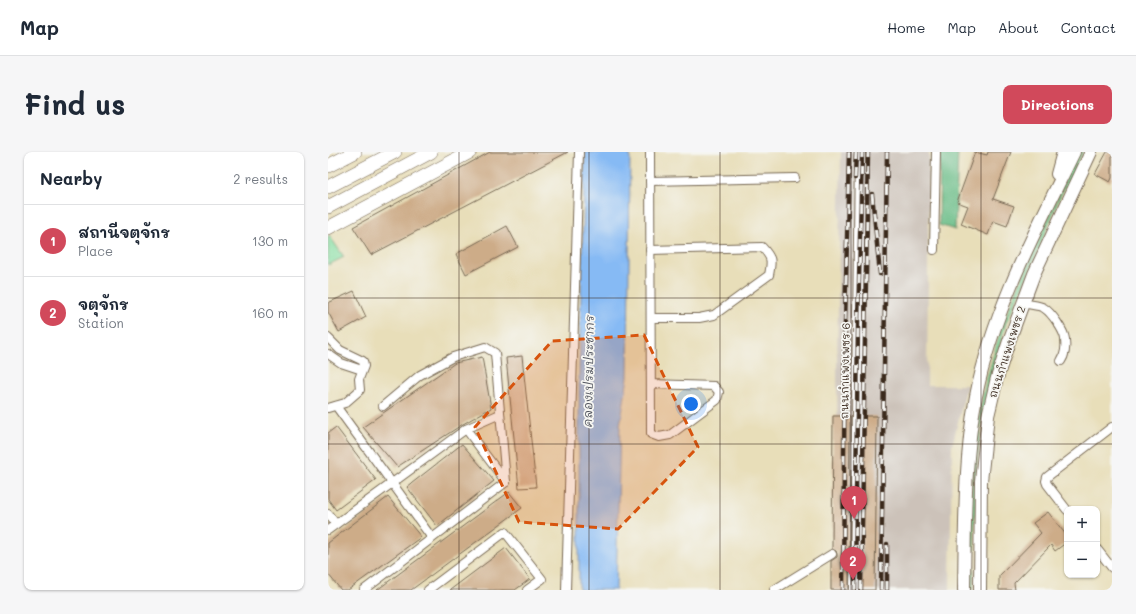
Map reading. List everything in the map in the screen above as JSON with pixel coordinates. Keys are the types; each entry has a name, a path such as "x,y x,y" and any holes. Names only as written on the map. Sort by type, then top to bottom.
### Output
{"main road":[{"path":"328,166 355,152"},
{"path":"328,187 395,152"},
{"path":"328,207 431,152"},
{"path":"328,228 470,152"},
{"path":"1054,193 1057,172 1063,152"},
{"name":"ถนนกำแพงเพชร 2","path":"964,590 968,464 976,397 984,362 1010,289 1074,152"},
{"name":"ถนนกำแพงเพชร 2","path":"980,590 981,480 988,416 997,378 1034,274 1091,152"}],"street":[{"path":"566,590 579,152"},
{"path":"650,152 651,434 660,437 670,435 717,400 719,392 714,386 651,384"},
{"name":"ถนนกำแพงเพชร 6","path":"855,590 860,152"},
{"path":"934,250 936,152"},
{"path":"650,181 795,178"},
{"path":"650,250 762,247 770,255 772,262 769,275 714,315 699,318 651,318"},
{"path":"1023,303 1044,308 1050,312 1058,324 1065,339 1064,355 1061,361"},
{"path":"328,338 340,350 362,361 364,366 359,379 360,390 345,403 332,407 391,482 432,538"},
{"path":"383,406 420,375 453,357 485,347 495,353 506,482"},
{"path":"328,354 341,363 362,370"},
{"path":"328,530 466,428 500,414"},
{"path":"1064,506 1047,484 1047,477 1112,427"},
{"path":"466,428 506,482"},
{"path":"364,590 506,482"},
{"path":"328,514 336,524"},
{"path":"428,590 505,532 542,579 527,590"},
{"path":"1100,553 1112,568"},
{"path":"774,590 832,554"}],"highlighted area":[{"path":"644,335 698,447 618,529 519,522 475,427 552,341"}],"shaded area":[{"path":"841,152 929,152 927,385 967,385 952,446 950,590 838,590 837,359"}],"green space":[{"path":"940,152 958,152 955,230 939,225"},
{"path":"1079,152 1083,152 1059,199 1006,323 988,386 982,416 976,471 973,590 969,590 970,513 974,441 985,385 1002,325 1068,173"},
{"path":"329,235 344,257 328,265 328,236"}],"water":[{"name":"คลองเปรมประชากร","path":"585,152 630,152 628,377 620,426 616,590 579,590 579,368"}],"building":[{"path":"490,152 568,152 371,255 353,227"},
{"path":"975,152 987,155 988,152 1011,152 993,199 1014,206 1007,226 993,221 988,235 961,224 968,206 957,202"},
{"path":"1107,152 1112,152 1112,178 1110,182 1095,174"},
{"path":"507,226 518,247 466,274 456,254"},
{"path":"354,291 366,317 339,332 328,312 328,303"},
{"path":"522,356 536,487 519,488 506,358"},
{"path":"482,357 491,408 463,424 397,467 363,427 455,363"},
{"path":"833,416 850,416 849,590 831,590 831,561 837,557 836,551 832,549"},
{"path":"863,416 877,416 875,590 862,590"},
{"path":"336,427 376,480 336,510 328,499 328,433"},
{"path":"462,444 494,481 437,526 407,487"},
{"path":"509,492 522,508 411,590 377,590"},
{"path":"388,497 421,537 348,590 341,590 328,574 328,543"},
{"path":"1048,512 1064,532 1064,544 1055,551 1051,545 1014,583 1015,590 999,590 999,576 1041,533 1033,523"},
{"path":"506,548 530,579 515,590 450,590"}],"railway":[{"path":"843,590 845,324 849,152"},
{"path":"855,178 856,152"},
{"path":"855,590 858,324 862,152"},
{"path":"861,590 868,152"},
{"path":"881,590 887,152"},
{"path":"872,194 880,274"},
{"path":"887,544 887,590"}],"place":[{"name":"สถานีจตุจักร","path":"854,519"},
{"name":"จตุจักร","path":"853,580"}]}
